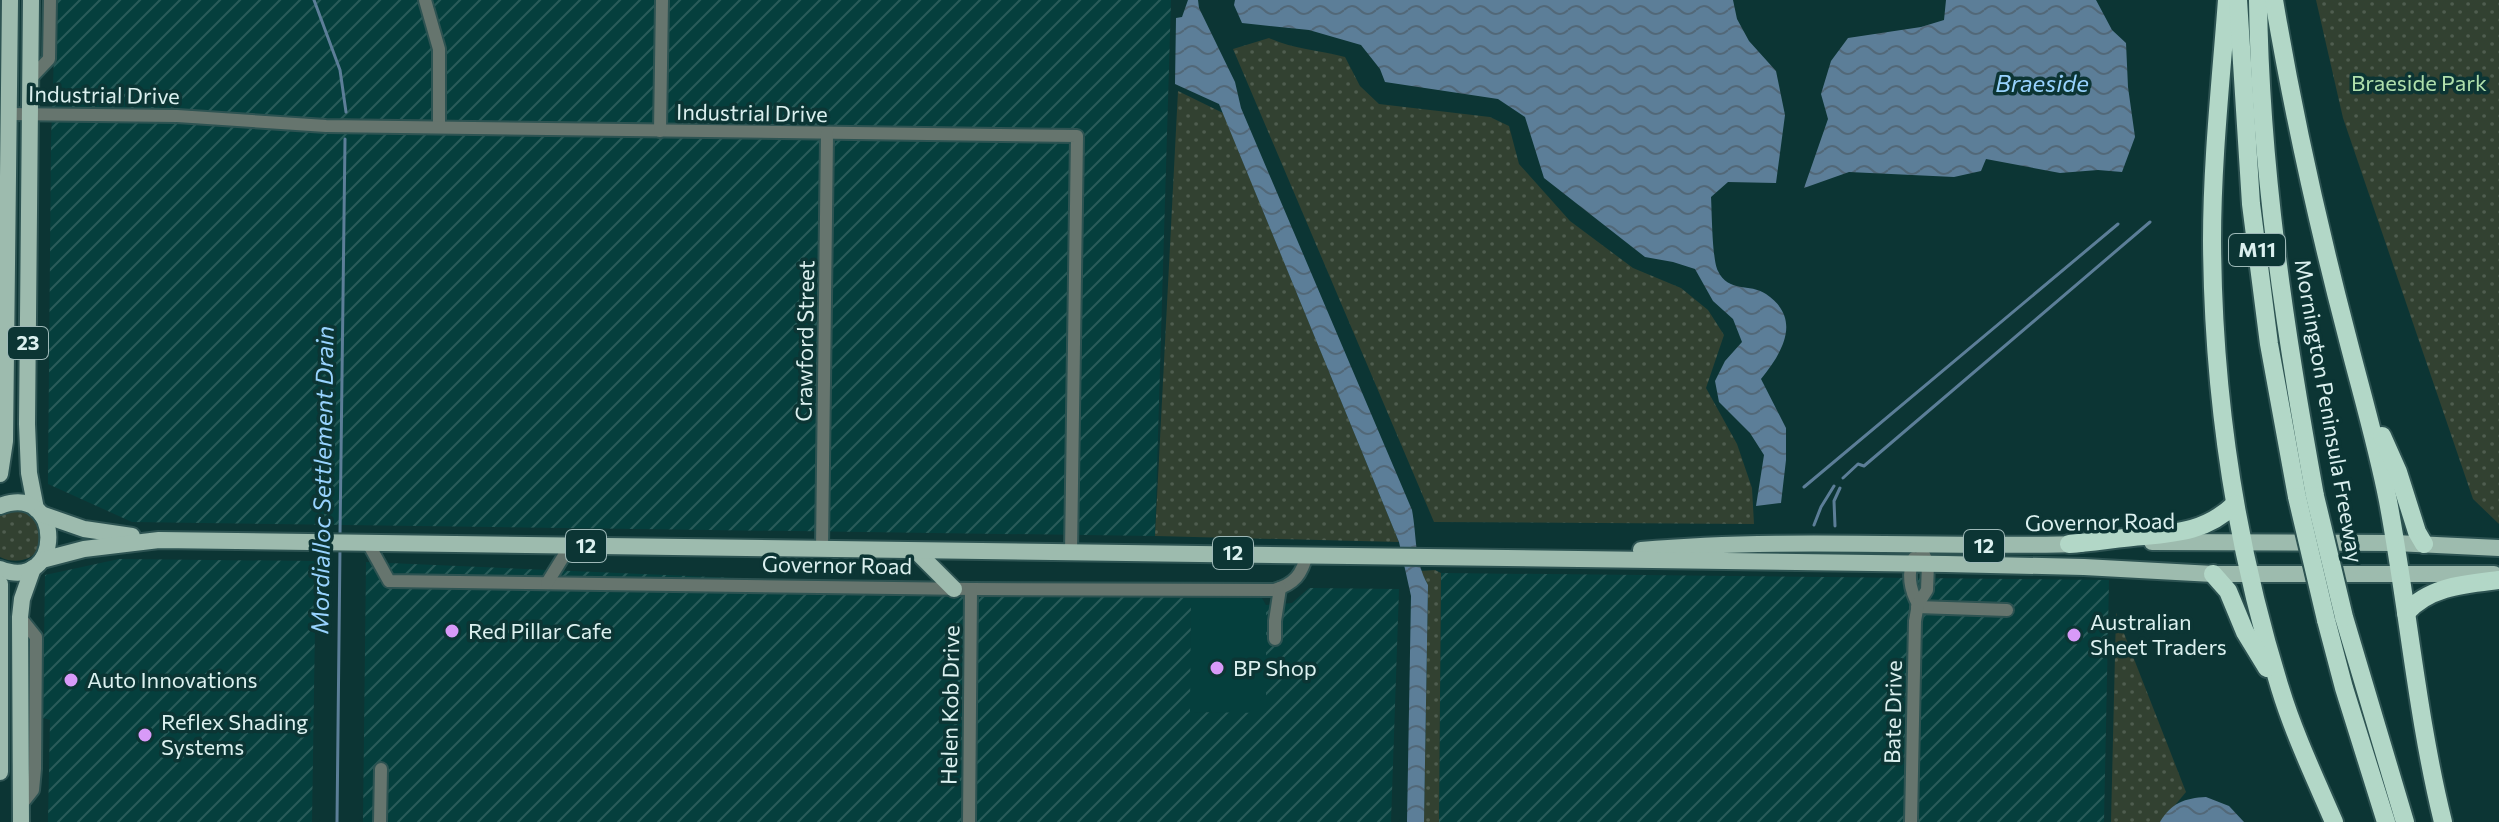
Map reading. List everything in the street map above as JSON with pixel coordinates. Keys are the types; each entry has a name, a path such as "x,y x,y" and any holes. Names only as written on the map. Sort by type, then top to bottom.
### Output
{"highway":[{"path":"2227,0 2212,240 2218,376 2235,504 2259,616 2281,691 2334,822"},
{"name":"Mornington Peninsula Freeway","path":"2238,0 2251,204 2269,344 2335,618 2405,822"},
{"name":"Mornington Peninsula Freeway","path":"2258,0 2266,156 2306,497"},
{"path":"2274,0 2297,128 2344,327 2366,400 2395,543 2443,822"},
{"path":"2366,400 2398,472 2417,532 2424,544"},
{"path":"2069,544 2168,536 2211,524 2235,504"},
{"path":"2213,574 2228,591 2245,632 2281,691"},
{"path":"2406,613 2430,594 2499,577"},
{"name":"Mornington Peninsula Freeway","path":"2335,618 2344,688 2386,822"}],"main road":[{"name":"23","path":"0,474 5,441 10,0"},
{"name":"23","path":"21,813 20,617 22,599 50,542 50,532 38,512 29,473 27,424 31,0"},
{"name":"Governor Road","path":"0,506 14,502 84,529 159,540 1560,558 2084,567 2213,574 2400,573 2499,577"},
{"name":"Governor Road","path":"0,569 14,573 84,549 159,540"},
{"name":"Governor Road","path":"1560,558 1750,542 1920,546 2395,543 2499,548"},
{"path":"916,551 954,589"},
{"path":"0,584 0,772"}],"street":[{"path":"30,79 49,59 50,0"},
{"path":"425,0 439,49 439,127"},
{"path":"660,131 662,0"},
{"name":"Industrial Drive","path":"9,114 177,116 326,126 1077,136 1071,553"},
{"name":"Crawford Street","path":"822,549 827,134"},
{"name":"Governor Road","path":"368,543 389,581 954,589 1280,588"},
{"path":"547,583 570,546"},
{"path":"1919,564 1920,546"},
{"path":"1275,639 1280,588 1297,579 1307,554"},
{"name":"Bate Drive","path":"1911,822 1915,621 1918,605 1927,590 1919,564"},
{"name":"Helen Kob Drive","path":"969,822 971,589"},
{"path":"1265,590 1275,621"},
{"path":"1918,605 2007,610"},
{"path":"380,822 381,769"}],"shaded area":[{"path":"56,0 1171,0 1155,536 132,522 48,484 51,140"},
{"path":"119,559 316,561 312,822 48,822 50,720 43,718 45,575"},
{"path":"366,562 1191,598 1190,712 1266,713 1266,605 1292,603 1309,588 1399,589 1391,822 363,822"},
{"path":"1441,573 2109,580 2104,822 1439,822"},
{"path":"1191,598 1262,598 1266,605 1266,714 1189,712"}],"green space":[{"name":"Braeside Park","path":"2316,0 2499,0 2499,524 2473,499 2343,118"},
{"path":"1269,38 1287,45 1345,57 1360,86 1379,104 1490,117 1509,126 1519,164 1570,221 1633,268 1681,288 1708,310 1724,335 1706,388 1737,444 1752,488 1754,524 1434,522 1233,49"},
{"path":"1178,91 1223,113 1399,542 1155,536"},
{"path":"19,509 36,519 43,537 41,546 29,558 10,560 0,557 0,515"},
{"path":"1435,570 1441,573 1439,822 1424,822 1428,585 1420,571"},
{"path":"2116,613 2186,792 2161,822 2111,822"}],"water":[{"path":"1188,0 1198,0 1235,82 1241,108 1412,510 1418,557 1428,585 1424,822 1407,822 1411,596 1399,542 1219,104 1175,84 1176,18 1182,17"},
{"path":"1235,0 1733,0 1737,19 1749,41 1776,71 1785,115 1776,183 1728,182 1711,197 1713,247 1722,278 1733,285 1766,294 1784,314 1786,325 1782,347 1761,379 1786,428 1781,503 1756,506 1764,455 1750,433 1719,402 1715,381 1725,361 1742,342 1733,319 1713,301 1695,269 1645,257 1544,178 1525,117 1498,99 1385,82 1380,69 1361,45 1309,30 1242,23 1234,5"},
{"name":"Braeside","path":"1946,0 2096,0 2112,30 2126,43 2135,137 2122,172 2060,173 1986,159 1981,171 1954,177 1849,172 1804,188 1828,119 1821,94 1831,61 1848,38 1921,27 1944,20"},
{"path":"2206,797 2229,806 2244,822 2160,822 2179,803"}],"waterway":[{"name":"Mordialloc Settlement Drain","path":"314,0 340,70 346,112"},
{"name":"Mordialloc Settlement Drain","path":"340,535 345,139"},
{"path":"1843,478 1858,464 1864,466 2150,222"},
{"path":"1804,487 2118,224"},
{"path":"1814,525 1834,486"},
{"path":"1835,526 1834,501 1840,488"},
{"name":"Mordialloc Settlement Drain","path":"337,822 340,547"}],"place":[{"name":"Red Pillar Cafe","path":"452,631"},
{"name":"Australian Sheet Traders","path":"2074,635"},
{"name":"BP Shop","path":"1217,668"},
{"name":"Auto Innovations","path":"71,680"},
{"name":"Reflex Shading Systems","path":"145,735"}]}
